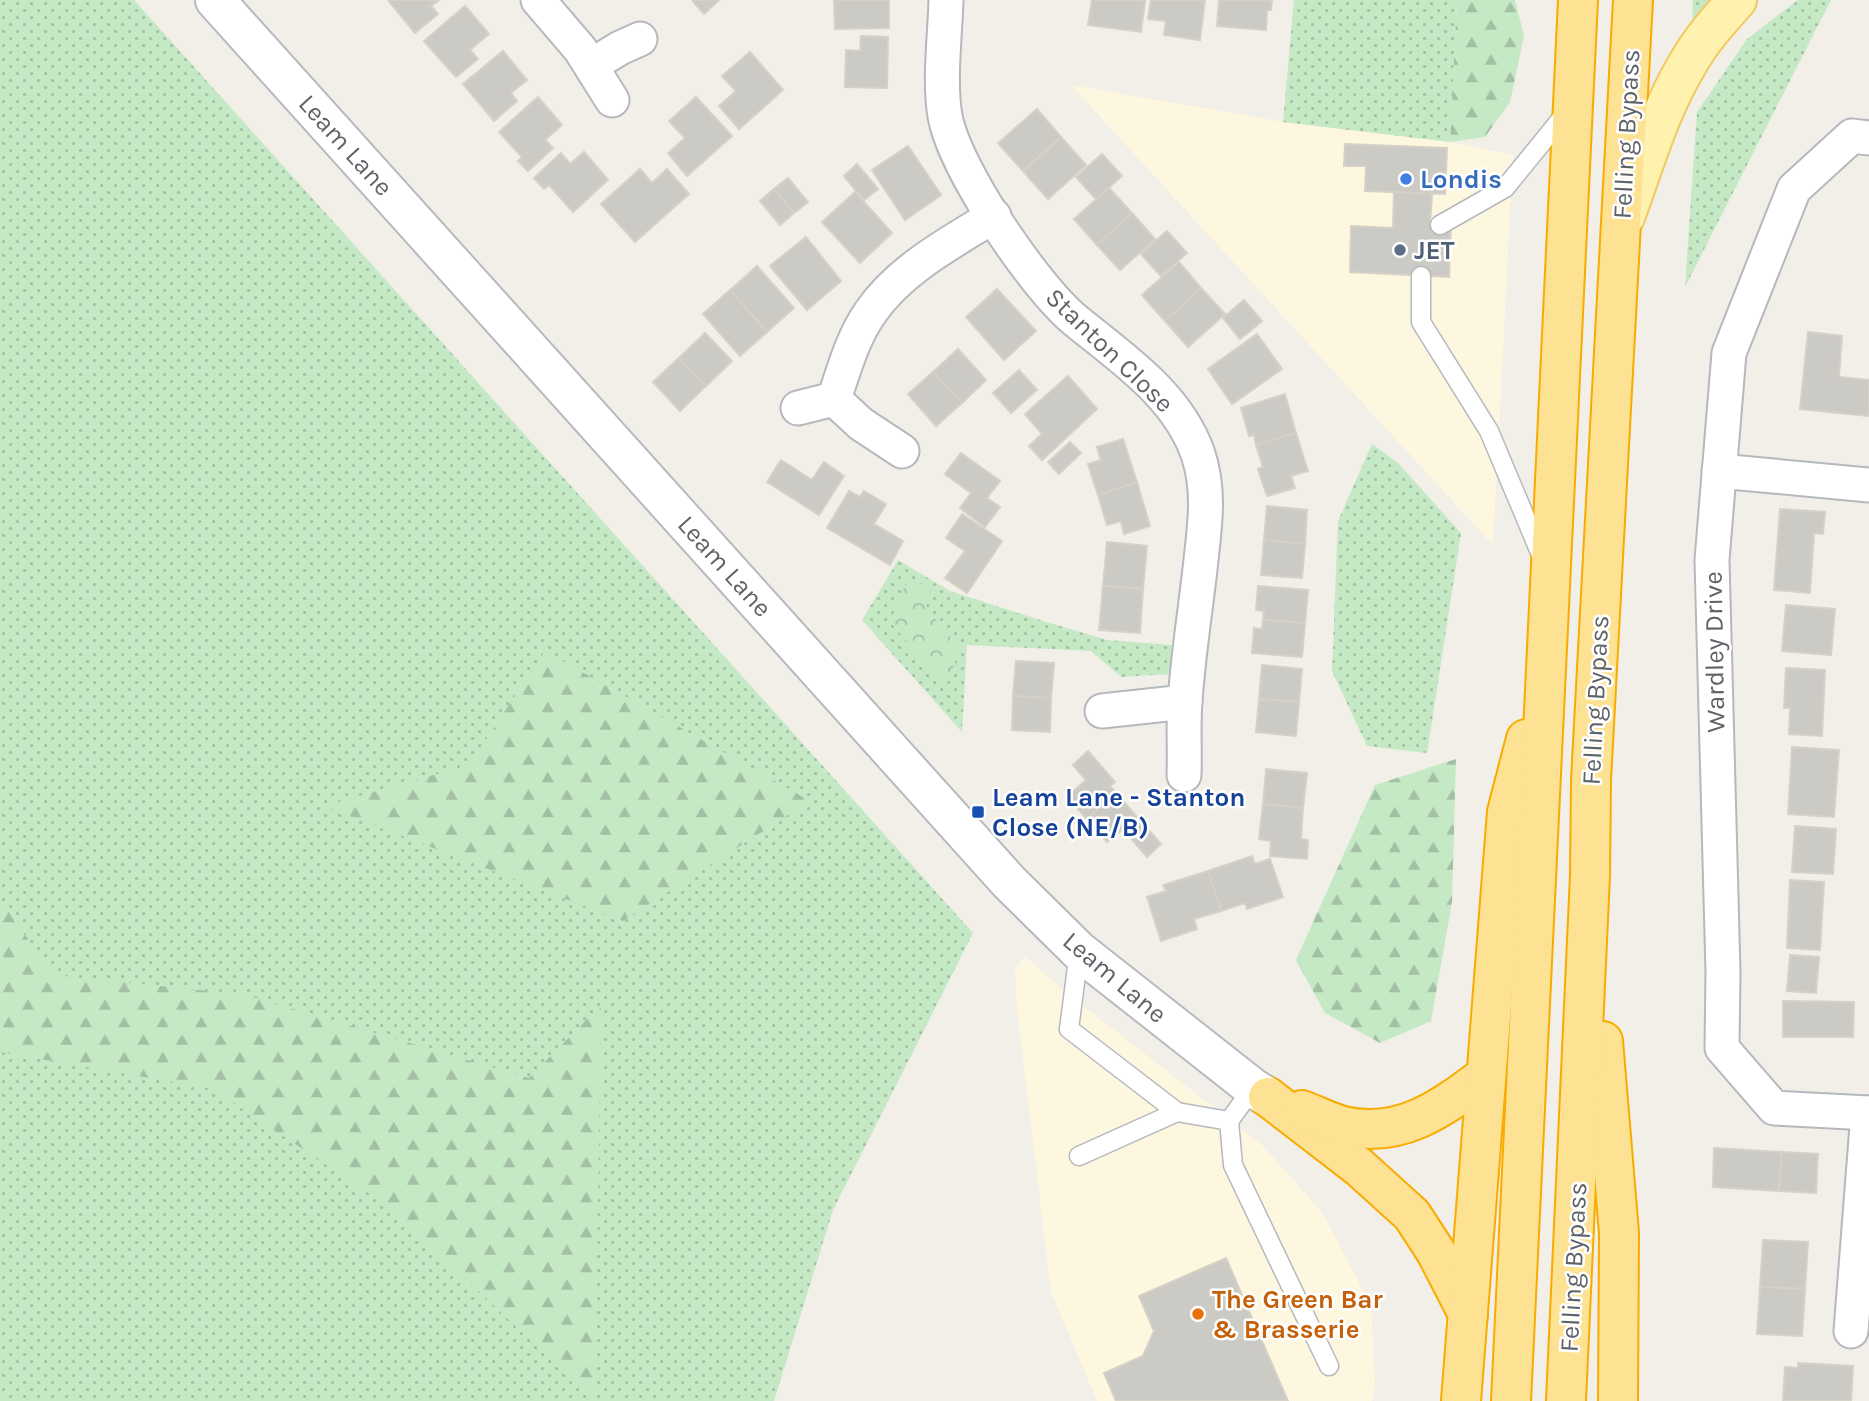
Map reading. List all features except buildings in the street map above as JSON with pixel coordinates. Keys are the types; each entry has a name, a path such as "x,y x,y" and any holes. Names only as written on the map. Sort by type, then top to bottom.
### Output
{"highway":[{"name":"Felling Bypass","path":"1511,1401 1578,0"},
{"name":"Felling Bypass","path":"1566,1401 1590,874 1591,780 1633,0"},
{"path":"1461,1401 1507,812 1546,656"},
{"path":"1590,874 1619,1233 1618,1401"},
{"path":"1260,1092 1342,1125 1379,1129 1413,1122 1446,1106 1485,1076"},
{"path":"1260,1092 1359,1167 1412,1214 1436,1252 1468,1314"}],"main road":[{"name":"Leam Lane","path":"215,0 1000,872 1079,951 1260,1092"},
{"path":"1620,228 1666,106 1687,64 1737,0"}],"street":[{"path":"538,0 592,65 612,100"},
{"name":"Stanton Close","path":"946,0 945,116 956,149 1020,255 1071,317 1134,368 1170,404 1197,452 1207,496 1185,702 1185,775"},
{"path":"592,65 640,38"},
{"name":"Wardley Drive","path":"1868,1113 1774,1108 1722,1048 1723,972 1712,559 1729,353 1794,189 1852,136 1869,138"},
{"path":"834,399 855,340 870,312 910,272 994,216"},
{"path":"798,408 834,399"},
{"path":"834,399 861,425 902,451"},
{"path":"1719,471 1869,485"},
{"path":"1102,711 1185,702"},
{"path":"1851,1331 1868,1113"}],"lane":[{"path":"1440,225 1505,188 1573,104"},
{"path":"1422,276 1421,322 1489,430 1550,576"},
{"path":"1079,951 1069,1029 1177,1112 1229,1121"},
{"path":"1229,1121 1260,1092"},
{"path":"1079,1156 1177,1112"},
{"path":"1229,1121 1233,1165 1329,1366"}],"shaded area":[{"path":"1071,85 1283,122 1450,142 1513,155 1493,545"},
{"path":"1025,956 1064,991 1262,1145 1322,1212 1371,1306 1375,1384 1372,1401 1097,1401 1051,1292 1017,1008 1015,969"}],"green space":[{"path":"0,0 134,0 973,933 833,1210 774,1401 0,1401"},
{"path":"1294,0 1457,0 1450,142 1283,122"},
{"path":"1457,0 1515,0 1524,36 1510,102 1485,137 1450,142"},
{"path":"1693,0 1716,0 1692,27"},
{"path":"1798,0 1831,0 1685,287 1697,112 1747,39"},
{"path":"1372,444 1398,463 1461,533 1427,753 1367,746 1332,671 1338,521"},
{"path":"898,560 950,591 1040,620 1107,640 1172,645 1169,674 1121,677 1091,651 967,645 962,732 862,620"},
{"path":"908,579 932,588 926,608 960,649 945,689 890,621"},
{"path":"545,651 810,801 623,921 324,806 469,765"},
{"path":"1456,759 1452,902 1431,1021 1380,1043 1325,1013 1296,960 1375,785"},
{"path":"0,900 54,975 246,995 529,1078 601,1005 595,1401 388,1206 213,1089 0,1052"}],"place":[{"name":"Londis","path":"1406,179"},
{"name":"JET","path":"1400,250"},
{"name":"Leam Lane - Stanton Close (NE/B)","path":"978,812"},
{"name":"The Green Bar & Brasserie","path":"1198,1314"}]}
